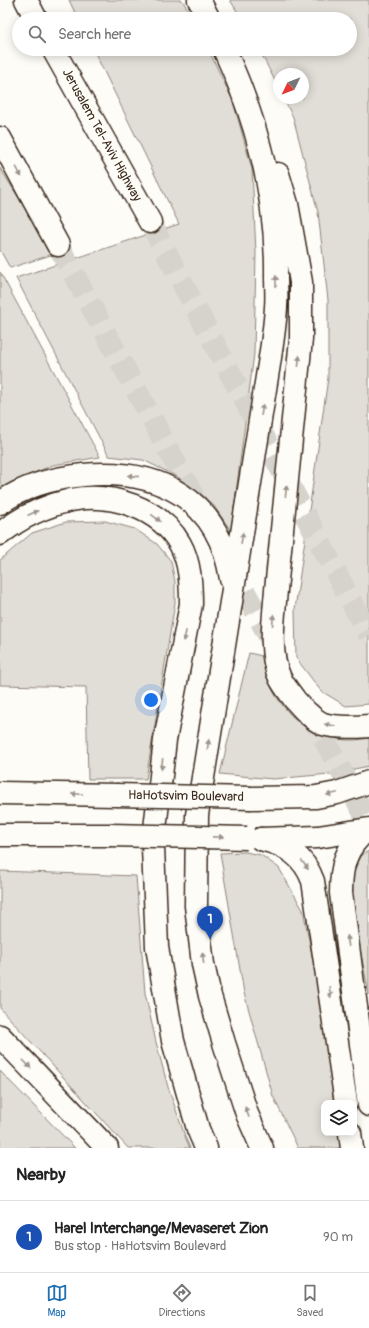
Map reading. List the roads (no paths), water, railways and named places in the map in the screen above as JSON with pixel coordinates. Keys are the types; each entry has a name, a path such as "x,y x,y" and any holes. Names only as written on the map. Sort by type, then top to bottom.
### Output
{"main road":[{"path":"26,0 32,12"},
{"path":"199,0 205,12"},
{"name":"Jerusalem Tel-Aviv Highway","path":"57,56 150,222"},
{"path":"228,56 239,81 258,135 270,191 277,248 276,306 269,364 197,815 196,906 210,996 247,1114 262,1148"},
{"path":"229,56 237,69 264,130 288,204 301,282 301,339 273,627 274,656 279,677 289,693 304,711 323,724 348,727 369,726"},
{"path":"0,138 58,245"},
{"path":"0,503 31,486 64,477 99,474 137,476 170,487 197,507 208,519 217,533 224,548 229,565 231,604"},
{"path":"0,534 8,527 28,515 49,506 73,500 97,498 120,501 139,507 156,517 170,529 181,545 188,562 191,582 191,604 165,740 153,847 157,947 172,1041 198,1129 206,1148"},
{"name":"HaHotsvim Boulevard","path":"0,793 251,798 316,797 337,793 369,782"},
{"path":"0,835 110,835 254,838 318,837 368,830"},
{"path":"368,830 358,837 348,851 341,880 341,893 369,1105"},
{"path":"254,838 279,844 292,851 307,867 314,881 346,1100"},
{"path":"0,1036 107,1148"},
{"path":"350,1136 352,1148"}],"tunnel":[{"path":"150,222 369,635"},
{"path":"58,245 202,512"},
{"path":"229,563 277,651"},
{"path":"308,709 369,823"}],"place":[{"name":"Harel Interchange/Mevaseret Zion","path":"210,939"}]}
